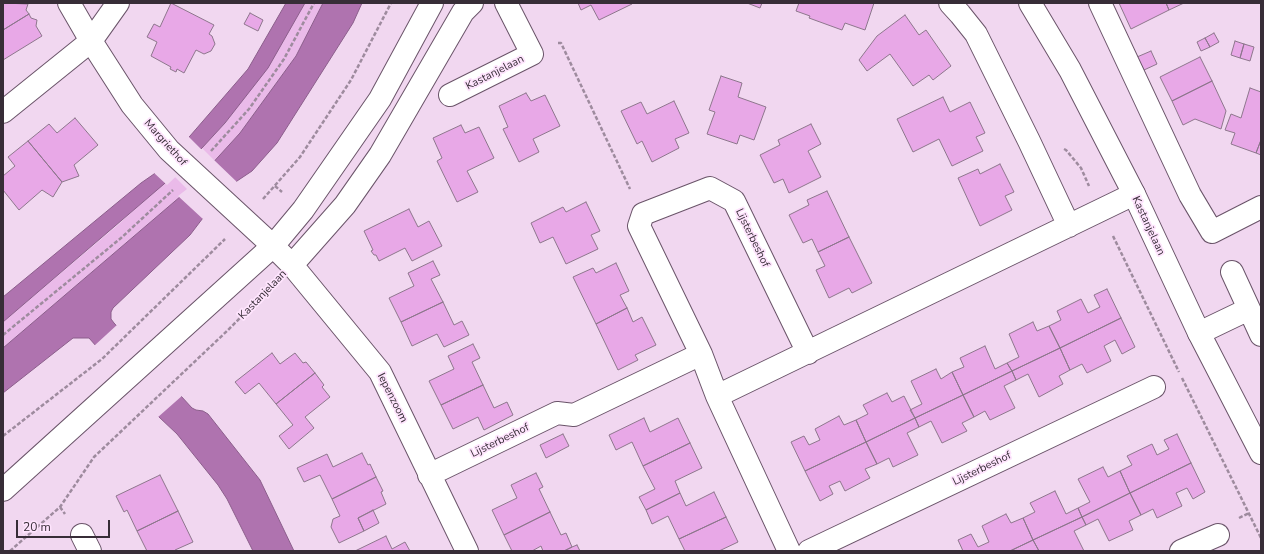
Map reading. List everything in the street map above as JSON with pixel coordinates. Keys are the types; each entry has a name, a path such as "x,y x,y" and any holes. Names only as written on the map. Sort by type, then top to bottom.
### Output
{"street":[{"name":"Margriethof","path":"69,3 91,42 132,105 169,150 273,246"},
{"path":"3,112 91,42 118,3"},
{"path":"3,490 273,246 303,210 380,99 432,3"},
{"name":"Kastanjelaan","path":"292,265 345,205 380,155 464,12 472,3"},
{"name":"Kastanjelaan","path":"450,95 532,54 506,3"},
{"path":"950,3 976,34 1069,226"},
{"name":"Kastanjelaan","path":"1030,3 1070,70 1134,194 1199,334 1261,453"},
{"path":"1100,3 1190,195 1212,232 1261,207"},
{"name":"Lijsterbeshof","path":"642,214 710,188 734,201 808,353"},
{"path":"717,396 1134,194"},
{"path":"642,214 639,226 701,354 717,396 789,551"},
{"name":"Iepenzoom","path":"273,246 292,265 380,372 467,551"},
{"path":"1232,272 1261,335"},
{"path":"1199,334 1249,309"},
{"name":"Lijsterbeshof","path":"430,475 557,413 574,415 701,354"},
{"name":"Lijsterbeshof","path":"809,551 1154,387"},
{"path":"1182,551 1218,535"}],"path":[{"path":"3,436 102,359 130,332 240,216 300,157 351,80 391,3"},
{"path":"527,43 561,43 642,214"},
{"path":"1029,141 1066,150 1081,168 1100,211 1261,538"},
{"name":"Kastanjelaan","path":"10,551 60,507 94,457 227,331 292,265"}],"shaded area":[{"path":"286,3 305,3 268,68 225,123 202,148 164,184 3,322 3,297 141,183 154,174 190,136 248,69"},
{"path":"305,3 323,3 296,56 240,133 215,161 202,148 225,123"},
{"path":"323,3 362,3 353,23 277,143 252,171 237,181 209,210 190,235 113,308 111,312 111,319 114,323 192,408 208,414 260,480 294,551 253,551 227,499 218,485 177,434 159,417 89,338 73,338 3,393 3,348 188,190 240,133 296,56"},
{"path":"172,174 188,190 3,348 3,322 119,224"}],"pier":[{"path":"188,136 203,151 167,185 153,172"},
{"path":"214,160 238,183 204,220 178,196 187,189"},
{"path":"118,324 183,395 157,418 94,346"}],"building":[{"path":"3,3 28,4 26,10 29,14 3,30"},
{"path":"171,3 214,25 209,34 212,36 215,44 211,51 204,54 196,50 184,73 177,69 176,72 170,69 171,67 151,56 157,42 147,37 154,24 160,27"},
{"path":"578,3 632,4 599,20 591,5 581,10"},
{"path":"747,3 762,3 760,8"},
{"path":"799,3 874,3 865,30 845,23 842,30 809,18 810,16 796,11"},
{"path":"1119,3 1166,3 1169,10 1131,29"},
{"path":"1166,3 1184,3 1169,10"},
{"path":"250,13 263,20 258,31 244,24"},
{"path":"29,14 31,18 37,20 36,26 42,36 3,60 3,30"},
{"path":"905,15 919,35 926,30 951,66 933,80 929,75 913,86 890,54 867,71 859,60 877,36"},
{"path":"1214,33 1219,42 1210,47 1205,38"},
{"path":"1205,38 1210,47 1201,51 1197,42"},
{"path":"1235,41 1244,44 1240,58 1231,55"},
{"path":"1244,44 1254,47 1250,61 1240,58"},
{"path":"1151,51 1157,64 1144,70 1137,57"},
{"path":"1200,57 1212,81 1172,101 1160,77"},
{"path":"721,76 742,83 738,97 766,107 754,140 740,135 737,144 707,134 715,112 709,110"},
{"path":"1212,81 1226,111 1221,129 1195,119 1183,125 1172,101"},
{"path":"1250,88 1261,92 1261,140 1256,153 1231,144 1235,133 1225,130 1231,114 1241,118"},
{"path":"526,93 531,101 545,95 560,126 533,139 539,152 519,162 503,129 508,127 499,106"},
{"path":"943,97 950,112 970,102 985,133 976,137 983,151 952,166 939,139 913,152 897,119"},
{"path":"674,101 689,133 675,139 679,148 652,162 642,141 637,144 621,111 641,102 647,114"},
{"path":"75,118 98,145 74,165 79,176 62,182 28,141 49,124 57,133"},
{"path":"811,124 821,144 808,151 821,177 789,193 783,179 774,183 760,155 780,145 778,140"},
{"path":"461,125 465,133 479,127 494,158 467,171 478,192 457,202 437,161 442,158 433,138"},
{"path":"1261,140 1261,155 1256,153"},
{"path":"28,141 62,182 53,197 42,190 19,210 3,190 3,176 15,166 8,157"},
{"path":"1000,164 1014,192 1005,196 1012,210 980,226 958,178 978,169 980,174"},
{"path":"827,191 849,237 818,252 812,239 803,243 789,215 809,205 807,200"},
{"path":"586,202 600,231 591,235 598,249 566,264 553,237 540,243 531,223 563,207 566,212"},
{"path":"409,209 418,227 429,221 442,246 412,261 405,248 379,261 376,255 374,255 371,251 373,250 364,231"},
{"path":"849,237 872,283 852,293 849,288 829,298 816,270 825,266 818,252"},
{"path":"433,261 440,275 431,279 443,302 401,322 389,298 414,286 408,273"},
{"path":"616,263 629,291 620,295 627,308 596,324 573,277 593,268 596,273"},
{"path":"1107,289 1121,318 1060,348 1049,326 1061,320 1057,311 1081,299 1088,313 1100,307 1094,295"},
{"path":"443,302 454,325 462,321 469,335 444,347 437,334 412,346 401,322"},
{"path":"627,308 633,322 642,317 656,345 635,355 638,360 618,370 596,324"},
{"path":"1121,318 1135,347 1122,354 1115,340 1104,346 1111,361 1087,373 1082,364 1070,370 1060,348"},
{"path":"1033,322 1037,331 1049,326 1060,348 1012,371 1007,363 1019,357 1009,334"},
{"path":"473,344 480,358 472,362 483,385 441,405 429,381 454,369 448,356"},
{"path":"985,346 995,369 1007,363 1012,371 963,395 952,372 964,367 960,358"},
{"path":"1060,348 1070,370 1059,376 1063,384 1039,397 1028,374 1016,380 1012,371"},
{"path":"272,353 280,364 295,353 303,363 306,362 315,373 276,404 259,383 245,394 235,382"},
{"path":"936,369 941,379 952,372 963,395 915,418 910,410 922,404 911,381"},
{"path":"1012,371 1016,380 1004,386 1015,408 990,420 985,411 974,417 963,395"},
{"path":"315,373 324,385 322,387 330,397 305,417 314,428 289,449 279,436 293,425 276,404"},
{"path":"483,385 494,408 507,402 513,415 484,430 478,417 453,429 441,405"},
{"path":"887,393 892,402 904,396 915,418 866,442 856,420 868,414 863,405"},
{"path":"963,395 974,417 962,423 967,431 942,443 931,421 919,427 915,418"},
{"path":"839,416 844,425 856,420 866,442 805,471 791,442 804,436 809,445 820,440 815,429"},
{"path":"644,418 650,432 678,418 690,443 643,466 632,442 616,450 609,435"},
{"path":"915,418 919,427 907,433 918,455 893,467 889,458 877,464 866,442"},
{"path":"563,434 569,446 546,458 540,445"},
{"path":"1177,434 1191,463 1130,493 1120,471 1132,465 1127,456 1152,444 1157,455 1169,449 1164,440"},
{"path":"866,442 877,464 865,469 870,478 845,491 840,481 829,486 833,494 820,501 805,471"},
{"path":"690,443 702,468 675,481 680,493 646,510 639,497 655,489 643,466"},
{"path":"362,453 368,465 370,464 376,477 332,499 320,475 304,482 297,468 327,454 333,467"},
{"path":"1191,463 1205,492 1193,499 1187,488 1176,493 1182,506 1157,518 1153,509 1141,515 1130,493"},
{"path":"1103,467 1108,477 1120,471 1130,493 1082,517 1078,508 1090,502 1078,479"},
{"path":"536,473 543,487 539,489 550,512 504,535 492,510 517,498 511,485"},
{"path":"160,475 178,511 137,531 127,510 124,512 116,496"},
{"path":"376,477 383,491 381,492 386,504 358,518 364,531 339,543 331,527 333,519 340,516 332,499"},
{"path":"1055,491 1066,514 1078,508 1082,517 1033,540 1023,518 1035,512 1030,503"},
{"path":"714,492 726,517 679,539 668,516 652,524 646,510 680,493 686,506"},
{"path":"1130,493 1141,515 1129,521 1133,530 1109,541 1098,519 1086,525 1082,517"},
{"path":"373,510 379,523 364,531 358,518"},
{"path":"178,511 193,542 175,550 176,551 147,551 137,531"},
{"path":"550,512 561,535 566,533 572,547 564,551 543,551 541,546 532,551 512,551 504,535"},
{"path":"1006,514 1011,523 1023,518 1033,540 1010,551 963,551 958,540 971,534 978,547 989,542 982,526"},
{"path":"726,517 738,542 719,551 685,551 679,539"},
{"path":"1082,517 1086,525 1074,531 1084,551 1039,551 1033,540"},
{"path":"386,536 392,549 405,542 410,551 355,551"},
{"path":"1033,540 1039,551 1010,551"},
{"path":"577,545 580,551 564,551 572,547"}]}
